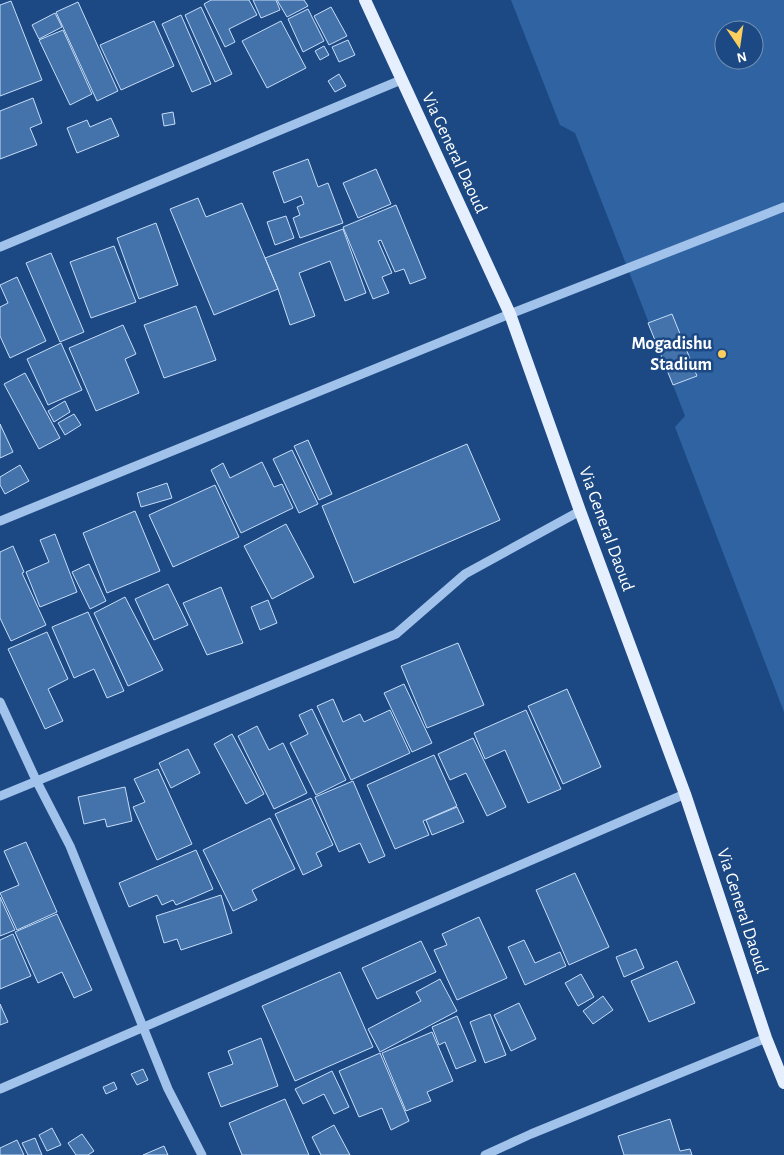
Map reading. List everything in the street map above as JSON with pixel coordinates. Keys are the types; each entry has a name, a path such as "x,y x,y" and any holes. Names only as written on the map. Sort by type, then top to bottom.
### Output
{"main road":[{"name":"Via General Daoud","path":"365,0 400,80 510,314 580,511 685,794 766,1038 784,1083"}],"street":[{"path":"0,247 400,80"},
{"path":"0,521 510,314 784,207"},
{"path":"0,796 396,634 465,574 580,511"},
{"path":"0,702 36,780 70,846 168,1089 202,1155"},
{"path":"0,1089 685,794"},
{"path":"485,1155 531,1134 766,1038"}],"shaded area":[{"name":"Mogadishu Stadium","path":"511,0 784,0 784,712 675,427 685,416 575,133 560,125"}],"building":[{"path":"211,0 249,0 257,15 229,29 235,42 225,47 204,4"},
{"path":"253,0 276,0 280,10 261,18"},
{"path":"277,0 304,0 308,6 287,17"},
{"path":"11,1 42,80 0,96 0,5"},
{"path":"78,2 118,91 97,101 56,12"},
{"path":"201,7 232,74 215,82 185,15"},
{"path":"331,7 347,36 329,45 314,16"},
{"path":"308,9 324,41 303,52 288,19"},
{"path":"55,13 62,27 39,39 32,25"},
{"path":"181,15 211,84 192,92 162,24"},
{"path":"154,21 174,66 121,90 100,45"},
{"path":"281,21 306,68 267,88 242,41"},
{"path":"63,30 92,94 70,105 39,40"},
{"path":"348,40 355,55 339,62 332,47"},
{"path":"324,46 329,55 320,60 315,51"},
{"path":"339,74 346,86 335,92 328,81"},
{"path":"33,98 42,123 30,128 37,145 0,159 0,111"},
{"path":"173,112 175,124 164,126 162,114"},
{"path":"111,118 119,136 77,153 67,128 87,120 90,127"},
{"path":"308,159 318,187 328,183 343,223 300,238 293,218 300,215 297,207 304,204 301,196 284,203 273,172"},
{"path":"376,169 391,204 358,218 343,183"},
{"path":"198,198 206,217 242,203 278,289 214,315 170,209"},
{"path":"396,205 426,278 410,284 404,269 395,272 381,240 378,241 392,273 382,277 389,293 373,299 343,227"},
{"path":"286,216 294,238 275,245 267,222"},
{"path":"156,223 178,285 139,299 117,238"},
{"path":"343,229 366,293 345,301 330,261 299,273 315,316 290,325 265,258"},
{"path":"114,246 136,302 91,318 70,262"},
{"path":"51,253 84,332 60,342 26,263"},
{"path":"17,277 46,341 10,358 0,336 0,307 8,303 0,285"},
{"path":"196,306 216,360 164,378 144,325"},
{"path":"672,314 697,376 673,385 648,323"},
{"path":"123,325 136,354 125,359 139,393 96,411 69,348"},
{"path":"61,343 82,390 48,405 27,359"},
{"path":"25,373 60,438 39,449 4,384"},
{"path":"65,401 70,412 54,422 48,411"},
{"path":"74,414 81,425 65,435 58,423"},
{"path":"0,424 13,452 0,458"},
{"path":"308,440 332,494 319,500 294,446"},
{"path":"467,444 500,520 354,583 322,506"},
{"path":"292,450 318,504 299,513 273,459"},
{"path":"262,462 274,487 282,484 293,508 241,533 211,470 223,463 230,478"},
{"path":"20,465 29,481 5,494 0,485 0,477"},
{"path":"167,483 172,498 141,507 137,493"},
{"path":"215,485 239,537 173,567 149,515"},
{"path":"135,511 160,571 107,593 83,533"},
{"path":"286,524 314,577 272,599 244,546"},
{"path":"55,534 77,592 40,607 26,572 49,562 40,540"},
{"path":"13,546 24,572 22,573 46,625 11,641 0,618 0,552"},
{"path":"89,564 106,601 90,609 72,572"},
{"path":"168,584 188,625 154,640 135,599"},
{"path":"221,587 243,643 207,655 183,603"},
{"path":"125,597 163,670 128,686 94,613"},
{"path":"268,600 277,623 260,630 251,607"},
{"path":"88,612 124,691 107,698 94,669 74,678 52,627"},
{"path":"47,632 68,679 48,689 63,721 45,729 8,649"},
{"path":"458,643 484,705 427,728 401,666"},
{"path":"404,684 432,743 412,752 384,693"},
{"path":"567,689 601,767 563,784 528,706"},
{"path":"333,699 343,722 360,714 364,722 390,710 410,753 351,780 317,706"},
{"path":"312,709 346,780 316,795 290,743 308,734 299,715"},
{"path":"526,710 561,789 528,803 505,750 485,759 474,733"},
{"path":"257,726 269,750 283,743 307,793 274,809 238,736"},
{"path":"232,734 264,794 246,804 214,744"},
{"path":"473,738 506,807 487,816 466,773 450,780 438,754"},
{"path":"188,749 200,773 171,788 159,763"},
{"path":"434,755 457,806 423,821 429,835 395,849 367,785"},
{"path":"158,769 192,844 157,860 133,807 145,802 134,779"},
{"path":"353,781 385,856 369,863 360,843 339,852 315,797"},
{"path":"125,787 132,821 107,827 105,819 84,824 78,797"},
{"path":"311,798 333,845 316,853 322,866 303,875 275,814"},
{"path":"457,807 464,822 432,835 426,820"},
{"path":"270,818 295,869 252,890 257,900 233,911 203,850"},
{"path":"26,842 57,912 17,930 0,893 19,885 4,851"},
{"path":"196,850 213,889 176,905 173,900 162,905 157,895 129,907 119,883"},
{"path":"575,873 609,947 569,965 536,890"},
{"path":"221,895 232,933 181,950 177,939 164,943 156,916"},
{"path":"0,897 15,930 0,936"},
{"path":"57,914 92,990 74,998 62,972 38,983 15,932"},
{"path":"479,917 507,978 457,1000 434,950 447,945 442,934"},
{"path":"13,934 31,976 0,989 0,940"},
{"path":"524,940 535,963 560,952 566,966 525,985 508,947"},
{"path":"421,941 436,972 377,999 362,968"},
{"path":"636,949 644,968 624,977 616,957"},
{"path":"677,961 695,1003 649,1022 631,981"},
{"path":"340,972 373,1047 295,1081 262,1006"},
{"path":"581,974 594,997 578,1006 565,983"},
{"path":"440,979 457,1011 380,1052 368,1029 421,1001 416,992"},
{"path":"603,996 613,1010 593,1024 583,1011"},
{"path":"519,1003 536,1039 511,1051 494,1015"},
{"path":"0,1004 8,1022 0,1025"},
{"path":"490,1014 506,1055 485,1063 470,1022"},
{"path":"457,1016 476,1061 456,1069 445,1042 439,1045 432,1027"},
{"path":"432,1032 453,1081 427,1092 431,1101 406,1111 382,1053"},
{"path":"261,1038 278,1086 221,1107 208,1073 233,1064 228,1051"},
{"path":"380,1053 409,1121 391,1130 382,1108 359,1117 339,1071"},
{"path":"143,1069 148,1080 137,1085 131,1074"},
{"path":"332,1071 349,1107 334,1114 324,1094 303,1104 295,1089"},
{"path":"114,1082 117,1089 106,1094 103,1087"},
{"path":"285,1099 309,1155 242,1155 229,1123"},
{"path":"670,1119 680,1151 690,1149 692,1155 624,1155 618,1136"},
{"path":"334,1125 350,1155 321,1155 312,1137"},
{"path":"52,1128 61,1145 47,1151 39,1135"},
{"path":"82,1134 94,1151 88,1155 76,1155 68,1143"},
{"path":"35,1138 42,1155 28,1155 22,1143"},
{"path":"17,1140 24,1155 0,1155 0,1148"},
{"path":"164,1146 168,1155 143,1155"}],"place":[{"name":"Mogadishu Stadium","path":"722,354"}]}
